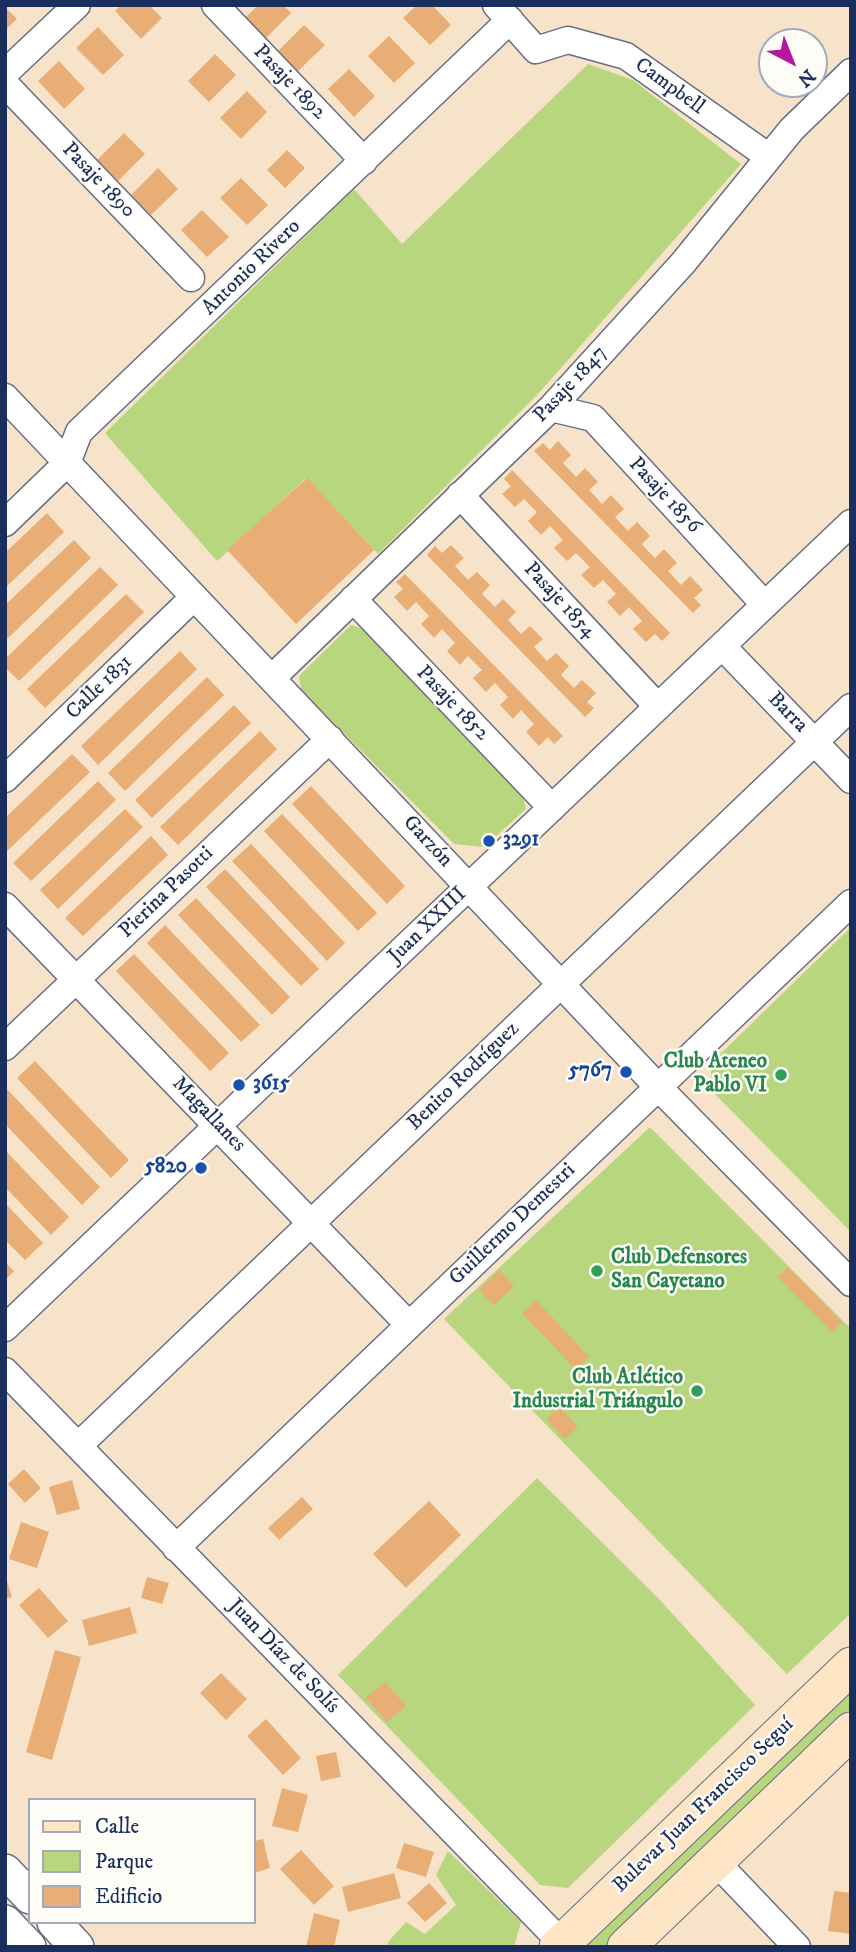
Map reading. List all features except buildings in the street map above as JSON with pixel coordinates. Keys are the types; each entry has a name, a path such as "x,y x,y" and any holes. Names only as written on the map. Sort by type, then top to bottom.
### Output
{"main road":[{"name":"Bulevar Juan Francisco Seguí","path":"560,1945 851,1666"},
{"path":"626,1947 851,1731"}],"street":[{"path":"5,74 77,5"},
{"name":"Pasaje 1892","path":"215,5 363,161"},
{"name":"Antonio Rivero","path":"5,523 68,463 79,432 363,161 503,13"},
{"name":"Campbell","path":"503,13 537,50 568,40 626,56 769,157"},
{"name":"Pasaje 1847","path":"272,678 551,408 682,263 792,129 851,72"},
{"name":"Pasaje 1890","path":"5,84 191,278"},
{"name":"Garzón","path":"5,397 658,1087 851,1283"},
{"name":"Pasaje 1856","path":"551,408 593,418 765,605"},
{"name":"Pasaje 1854","path":"460,495 658,707"},
{"name":"Juan XXIII","path":"5,1328 851,523"},
{"name":"Calle 1831","path":"5,779 194,597"},
{"name":"Pasaje 1852","path":"353,599 552,808"},
{"name":"Barra","path":"723,646 851,780"},
{"name":"Benito Rodríguez","path":"78,1446 851,707"},
{"name":"Pierina Pasotti","path":"5,1047 330,739"},
{"name":"Guillermo Demestri","path":"176,1548 851,903"},
{"name":"Magallanes","path":"5,906 409,1325"},
{"name":"Juan Díaz de Solís","path":"5,1371 560,1945"},
{"path":"715,1861 797,1947"},
{"path":"5,1871 28,1895"},
{"path":"5,1922 29,1947"},
{"path":"56,1924 77,1947"}],"green space":[{"path":"588,64 633,80 741,164 537,395 378,554 306,478 217,561 105,433 354,189 402,244"},
{"path":"351,625 364,629 523,797 526,809 484,847 454,844 301,690 299,676"},
{"name":"Club Ateneo Pablo VI","path":"851,927 851,1232 710,1089 712,1062"},
{"path":"650,1127 851,1329 851,1613 787,1674 444,1319"},
{"path":"537,1478 660,1600 755,1705 568,1888 540,1885 338,1675"},
{"path":"851,1666 851,1731 626,1947 558,1947"},
{"path":"448,1851 521,1922 514,1947 388,1947 388,1942 406,1922 425,1934 456,1905 436,1875"}],"place":[{"name":"3291","path":"489,841"},
{"name":"5767","path":"626,1072"},
{"name":"Club Ateneo Pablo VI","path":"781,1075"},
{"name":"3615","path":"239,1085"},
{"name":"5820","path":"201,1168"},
{"name":"Club Defensores San Cayetano","path":"597,1271"},
{"name":"Club Atlético Industrial Triángulo","path":"697,1391"}]}
